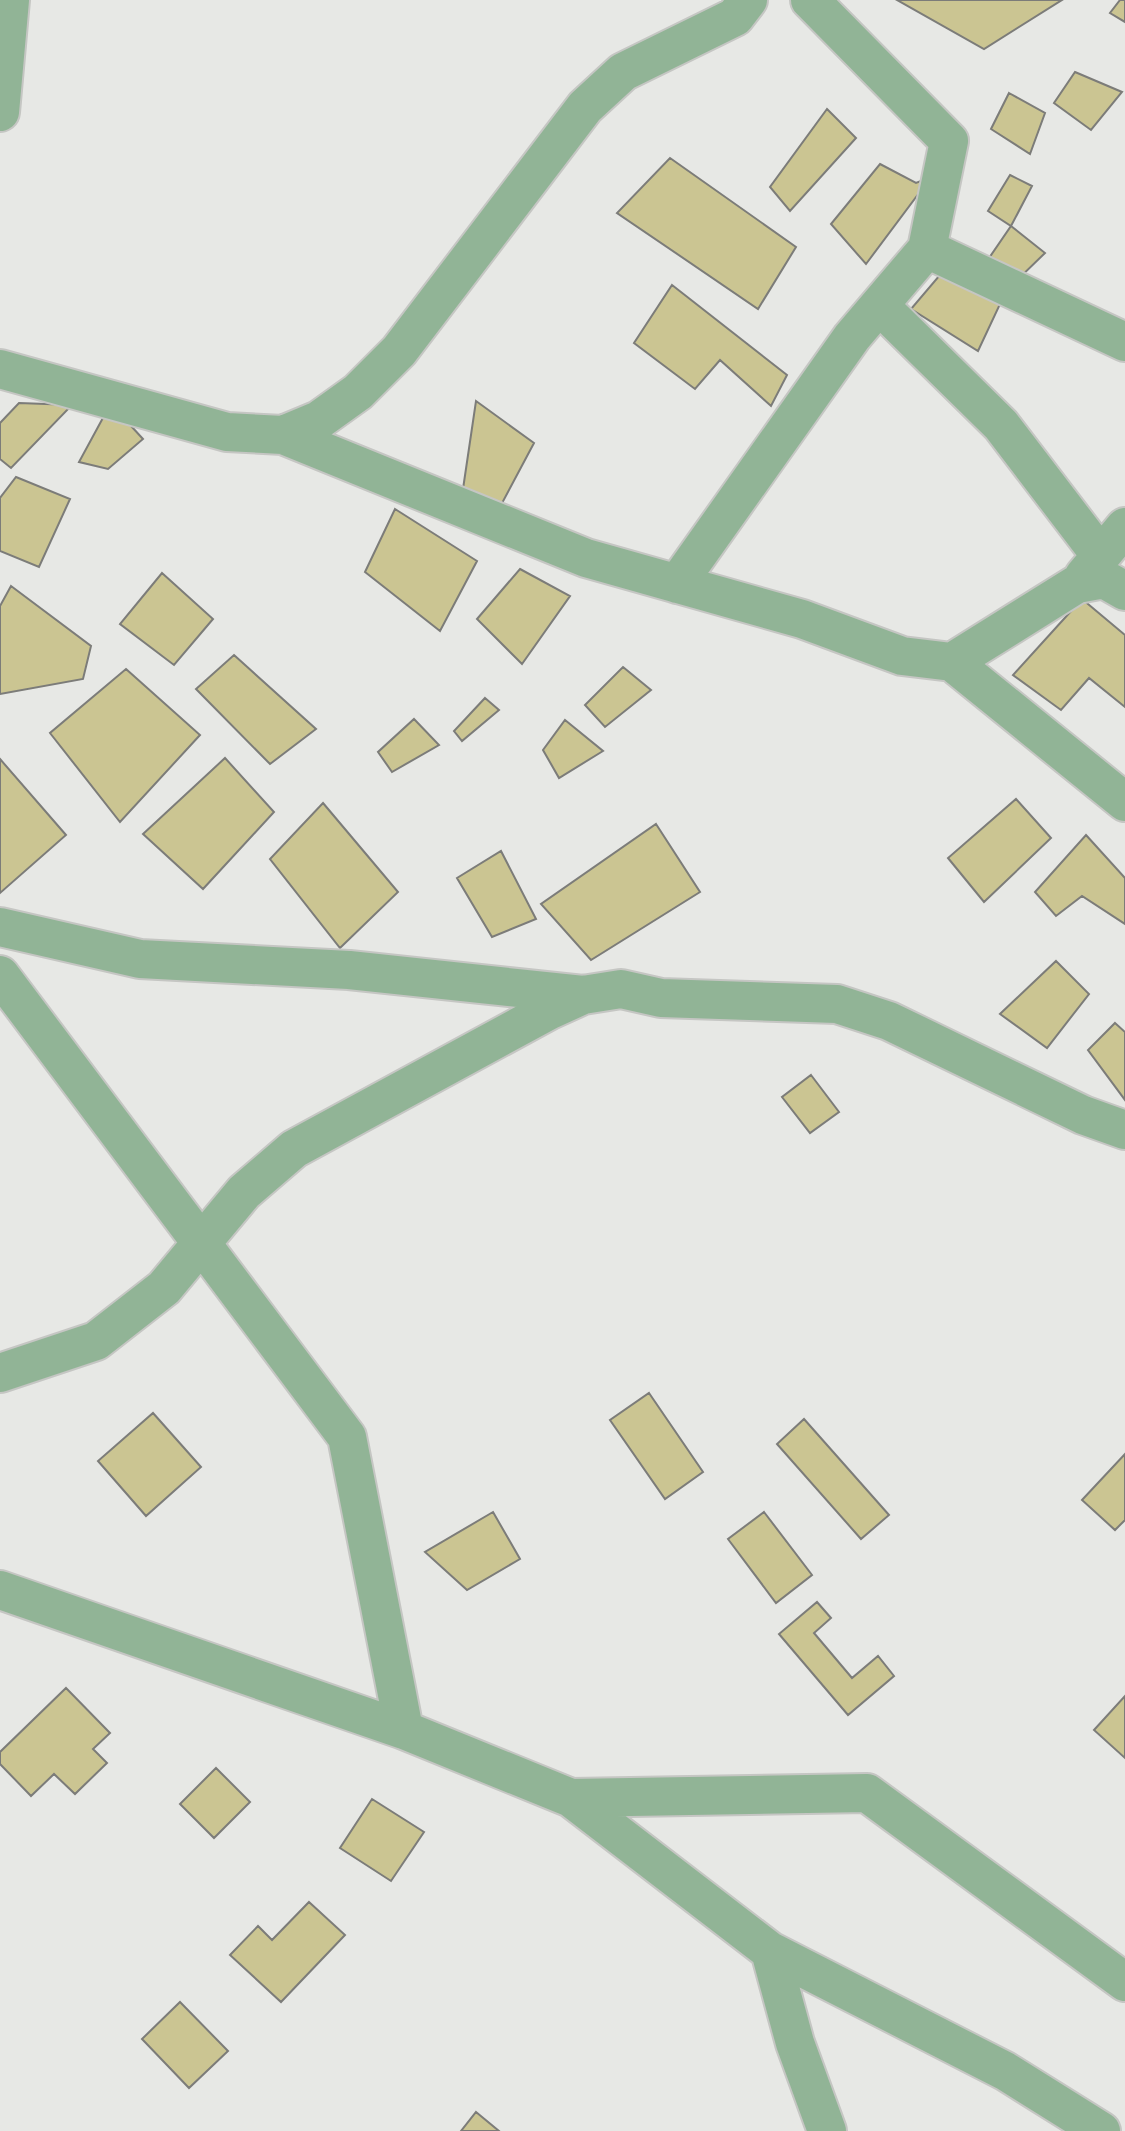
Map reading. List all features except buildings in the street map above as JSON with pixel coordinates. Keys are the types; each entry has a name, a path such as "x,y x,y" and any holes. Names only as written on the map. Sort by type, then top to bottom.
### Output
{"street":[{"path":"0,112 10,0"},
{"path":"283,435 319,421 358,392 399,351 585,107 623,72 735,17 748,0"},
{"path":"677,584 852,337 928,249 949,141 810,0"},
{"path":"928,249 1125,342"},
{"path":"880,306 1001,425 1089,570 1125,591"},
{"path":"0,369 227,432 283,435 586,558 802,619 902,656 952,662 1125,802"},
{"path":"952,662 1089,570 1125,527"},
{"path":"0,927 140,959 349,970 583,995 621,989 661,998 838,1004 889,1021 1083,1115 1125,1130"},
{"path":"0,975 347,1437 404,1730"},
{"path":"0,1373 96,1341 164,1288 202,1246 244,1192 293,1149 548,1011 583,995"},
{"path":"0,1590 404,1730 571,1798 770,1951 1005,2071 1101,2131"},
{"path":"571,1798 867,1793 1125,1982"},
{"path":"770,1951 794,2043 827,2131"}]}
